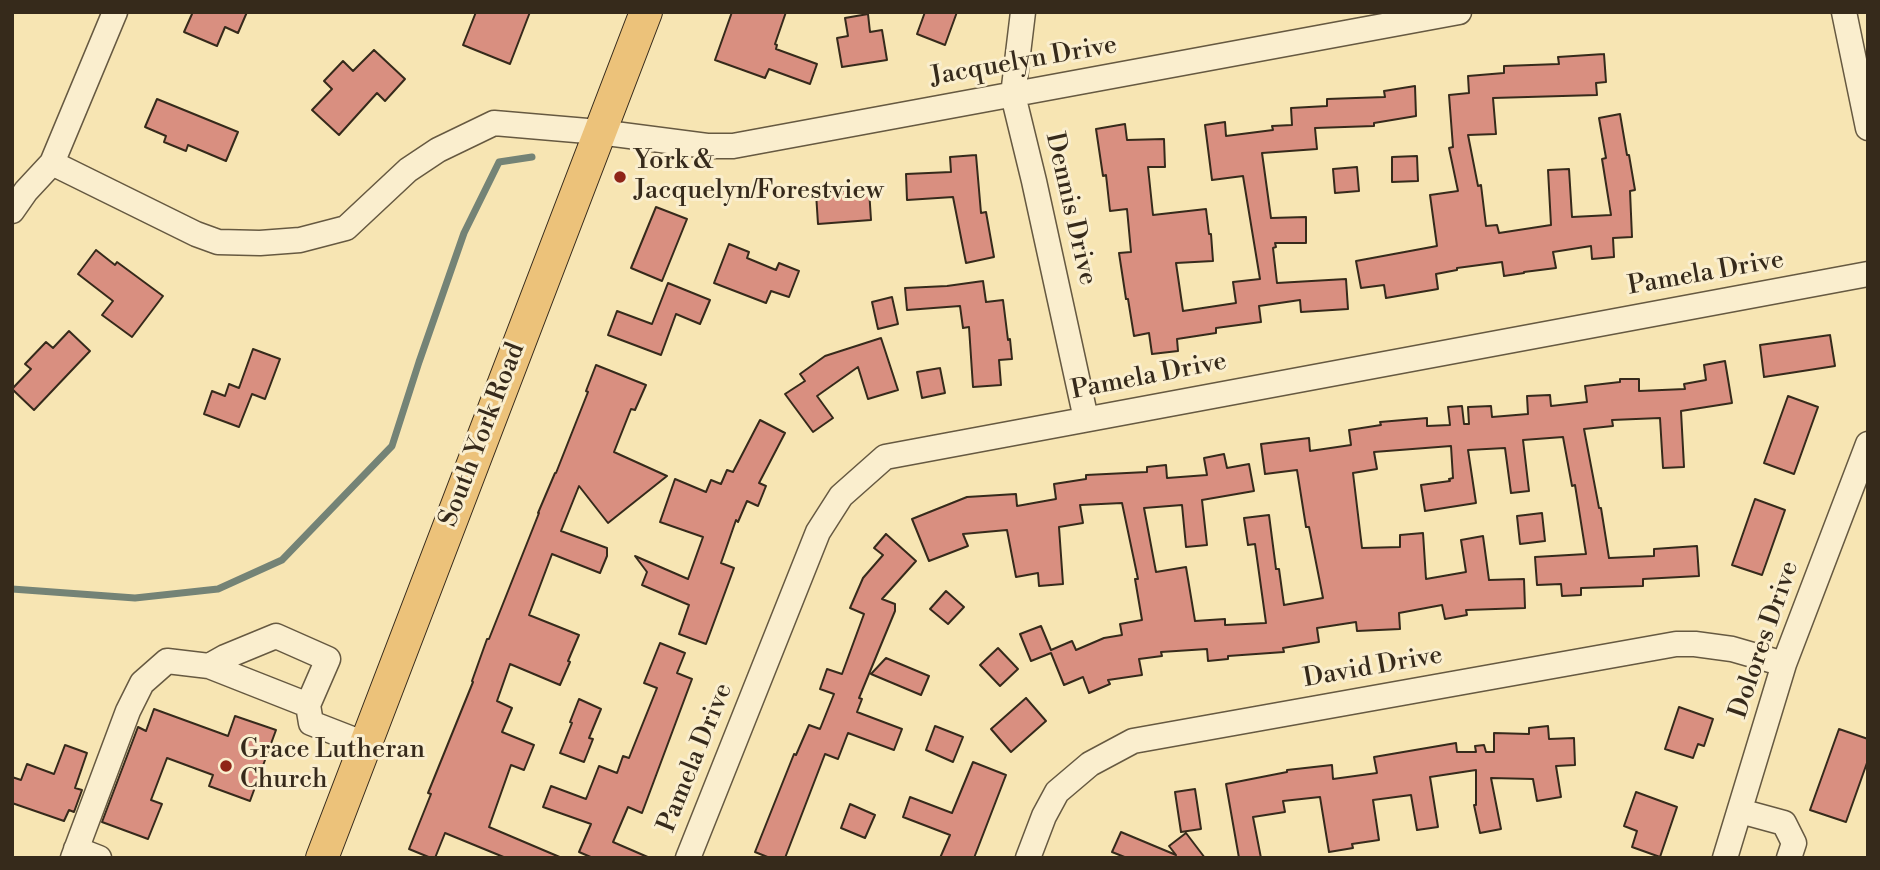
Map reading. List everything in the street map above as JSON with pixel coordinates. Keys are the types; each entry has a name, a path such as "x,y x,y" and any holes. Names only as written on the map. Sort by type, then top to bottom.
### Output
{"main road":[{"name":"South York Road","path":"322,858 646,12"}],"street":[{"path":"12,211 52,163 115,12"},
{"name":"Dennis Drive","path":"1023,12 1013,95 1086,419"},
{"name":"Jacquelyn Drive","path":"52,163 196,234 218,242 300,240 346,228 408,170 438,150 494,123 599,132 707,146 733,146 1459,12"},
{"path":"1844,12 1868,128"},
{"name":"Pamela Drive","path":"688,858 818,532 841,496 885,457 1868,274"},
{"name":"Dolores Drive","path":"1725,858 1784,664 1868,443"},
{"path":"209,666 276,636 328,659 308,705 311,723 365,744"},
{"name":"David Drive","path":"1028,858 1044,816 1058,792 1090,764 1133,741 1676,644 1732,649 1784,664"},
{"path":"83,855 128,710 142,683 167,661 209,666 308,705"},
{"path":"1740,811 1784,823 1794,843 1789,858"}],"building":[{"path":"190,12 247,12 238,33 225,27 217,46 184,32 192,14"},
{"path":"476,12 530,12 510,64 463,45"},
{"path":"732,12 786,12 775,44 776,49 817,64 810,84 769,69 765,78 715,60"},
{"path":"925,12 957,12 945,45 917,34"},
{"path":"868,14 870,32 882,30 887,60 842,67 837,38 848,36 845,18"},
{"path":"374,50 405,79 385,101 377,93 339,135 312,110 332,89 324,81 343,61 353,71"},
{"path":"1604,54 1606,82 1596,83 1597,95 1493,98 1496,134 1468,135 1478,186 1481,185 1486,226 1497,225 1499,233 1551,225 1548,170 1569,169 1572,217 1611,215 1599,118 1620,114 1635,190 1630,191 1632,237 1613,238 1614,257 1592,259 1591,246 1553,252 1556,268 1504,276 1502,262 1457,268 1436,274 1438,289 1386,298 1384,285 1361,288 1356,261 1437,246 1430,195 1458,191 1449,148 1453,147 1449,95 1469,93 1468,76 1504,73 1504,66 1559,64 1558,57"},
{"path":"1415,86 1416,116 1374,123 1374,126 1315,128 1317,149 1262,153 1271,218 1306,217 1306,243 1275,243 1276,247 1273,248 1277,283 1346,279 1348,309 1301,312 1300,300 1259,306 1261,322 1216,328 1216,333 1177,339 1178,351 1152,354 1149,333 1134,336 1119,253 1131,252 1127,209 1110,211 1106,175 1103,176 1096,129 1125,124 1127,140 1164,139 1165,167 1148,167 1153,215 1206,209 1213,261 1176,263 1183,311 1236,303 1233,282 1260,279 1243,176 1212,180 1205,125 1225,122 1226,136 1273,130 1272,126 1292,125 1291,108 1327,106 1327,99 1385,97 1384,91"},
{"path":"157,99 238,132 226,161 188,145 186,151 164,142 166,136 145,127"},
{"path":"976,155 981,213 986,212 994,257 966,263 953,197 907,200 906,174 951,172 950,157"},
{"path":"1417,156 1418,181 1392,182 1392,157"},
{"path":"1357,167 1359,191 1335,193 1333,169"},
{"path":"869,189 871,220 818,224 816,193"},
{"path":"656,207 687,219 662,281 631,268"},
{"path":"729,244 749,252 747,258 776,270 779,263 799,271 789,297 771,291 766,303 714,283"},
{"path":"96,250 163,296 132,337 102,315 113,301 78,274"},
{"path":"983,281 986,302 1003,300 1012,359 999,360 1001,385 973,387 969,327 963,328 960,306 907,310 905,288"},
{"path":"668,283 710,300 700,324 676,314 661,355 608,335 617,311 652,324"},
{"path":"892,297 898,324 878,329 872,302"},
{"path":"69,331 90,351 34,410 12,389 31,369 25,364 46,342 53,348"},
{"path":"1830,335 1835,366 1764,377 1760,345"},
{"path":"881,338 898,390 868,399 858,367 817,396 833,418 813,432 785,394 805,381 800,374 825,356"},
{"path":"253,349 280,359 265,399 252,394 239,427 204,414 212,391 225,396 229,384 239,388"},
{"path":"1725,361 1732,403 1681,411 1684,467 1663,468 1660,418 1612,420 1613,426 1584,429 1609,558 1654,556 1654,549 1697,546 1699,576 1643,579 1643,586 1581,588 1581,595 1562,596 1561,584 1537,585 1535,557 1586,554 1575,485 1572,486 1563,437 1523,440 1529,491 1511,493 1505,448 1468,450 1476,503 1425,511 1421,485 1450,481 1449,479 1453,478 1451,446 1374,452 1377,469 1353,473 1362,548 1400,547 1400,535 1423,533 1426,579 1466,572 1461,540 1483,536 1489,580 1524,579 1525,608 1466,610 1467,615 1445,619 1442,605 1399,613 1400,629 1357,631 1356,622 1317,628 1319,642 1283,648 1284,652 1228,656 1228,659 1208,661 1207,649 1161,652 1162,656 1139,659 1142,675 1108,680 1110,684 1089,693 1083,677 1064,685 1051,653 1031,661 1020,634 1041,626 1051,650 1072,641 1076,650 1104,638 1122,635 1120,624 1142,620 1135,579 1138,579 1122,503 1080,505 1083,523 1059,527 1063,584 1039,586 1038,573 1016,577 1007,530 963,534 968,546 929,561 912,519 967,497 1016,494 1017,506 1056,499 1054,484 1086,479 1086,475 1147,472 1147,467 1166,465 1167,478 1207,475 1204,458 1224,454 1227,468 1249,464 1254,491 1202,500 1207,545 1186,547 1182,505 1144,508 1156,572 1186,567 1195,621 1225,619 1225,625 1266,623 1255,544 1248,545 1244,518 1269,515 1284,605 1323,598 1309,527 1306,527 1297,470 1265,474 1261,444 1309,438 1310,451 1351,445 1349,430 1381,425 1380,422 1427,418 1427,426 1450,425 1448,407 1462,406 1464,424 1469,424 1468,407 1491,406 1492,417 1528,414 1527,396 1550,395 1551,406 1587,402 1585,386 1620,382 1620,379 1639,379 1639,391 1685,389 1684,384 1706,380 1704,365"},
{"path":"596,365 646,385 635,410 631,409 614,452 667,476 608,523 579,486 561,531 607,548 607,556 600,573 552,554 529,615 579,635 568,661 570,662 560,685 510,664 497,701 512,708 502,732 534,745 524,770 511,765 489,827 562,858 506,858 445,833 435,858 431,858 409,849 487,639 556,473"},
{"path":"940,368 945,393 922,398 917,372"},
{"path":"1788,396 1818,407 1794,474 1764,463"},
{"path":"760,420 785,433 759,483 766,486 758,506 747,501 738,522 736,520 721,563 734,568 706,644 679,634 689,605 642,585 647,572 635,556 688,579 703,537 660,522 675,479 706,492 711,480 721,484 727,470 733,472"},
{"path":"1755,499 1785,510 1762,575 1732,565"},
{"path":"1542,513 1545,541 1520,544 1517,516"},
{"path":"886,534 916,561 882,599 895,604 895,611 859,698 862,699 857,712 902,729 894,750 848,733 838,759 825,754 785,858 770,858 755,852 794,754 796,755 809,725 820,729 834,694 820,689 827,669 842,674 864,614 850,608 863,578 883,555 874,548"},
{"path":"946,591 964,607 948,624 930,609"},
{"path":"660,643 685,653 677,673 692,679 642,813 628,807 613,842 650,858 593,858 579,852 591,824 543,807 551,786 586,799 599,766 617,773 623,756 629,758 657,688 644,683"},
{"path":"998,648 1018,669 1000,686 980,665"},
{"path":"886,658 929,676 921,695 871,674"},
{"path":"1026,698 1046,721 1011,752 991,729"},
{"path":"579,699 601,709 589,738 593,739 584,762 560,753"},
{"path":"1679,707 1713,719 1704,746 1698,744 1693,758 1665,749"},
{"name":"Grace Lutheran Church","path":"154,709 228,736 235,716 276,730 250,801 209,786 213,775 167,758 151,800 162,804 148,839 102,822 138,727 146,731"},
{"path":"935,726 963,737 953,762 926,750"},
{"path":"1548,726 1549,739 1574,738 1575,765 1556,766 1561,797 1537,801 1533,779 1491,778 1501,829 1480,833 1474,805 1476,770 1430,777 1438,827 1417,830 1411,795 1373,800 1379,840 1352,844 1353,848 1329,852 1320,797 1283,801 1285,812 1253,817 1261,858 1239,858 1226,784 1287,770 1332,765 1333,779 1377,773 1374,757 1456,743 1457,752 1476,752 1475,746 1484,745 1486,752 1494,752 1494,733 1529,734 1529,728"},
{"path":"1839,729 1868,739 1868,760 1846,822 1810,810"},
{"path":"65,745 87,753 75,788 82,790 74,812 69,810 64,821 12,803 12,777 21,780 27,764 54,774"},
{"path":"973,762 1006,775 974,858 940,858 950,835 903,817 910,797 952,813"},
{"path":"1195,789 1201,829 1181,832 1175,792"},
{"path":"1636,792 1677,807 1660,857 1632,847 1637,831 1624,826"},
{"path":"850,804 875,815 865,838 841,828"},
{"path":"1121,832 1176,855 1169,846 1186,833 1205,858 1127,858 1112,852"}],"waterway":[{"path":"12,589 135,598 218,589 282,560 392,446 464,233 499,162 532,157"}],"place":[{"name":"York & Jacquelyn/Forestview","path":"620,177"},
{"name":"Grace Lutheran Church","path":"226,766"}]}
